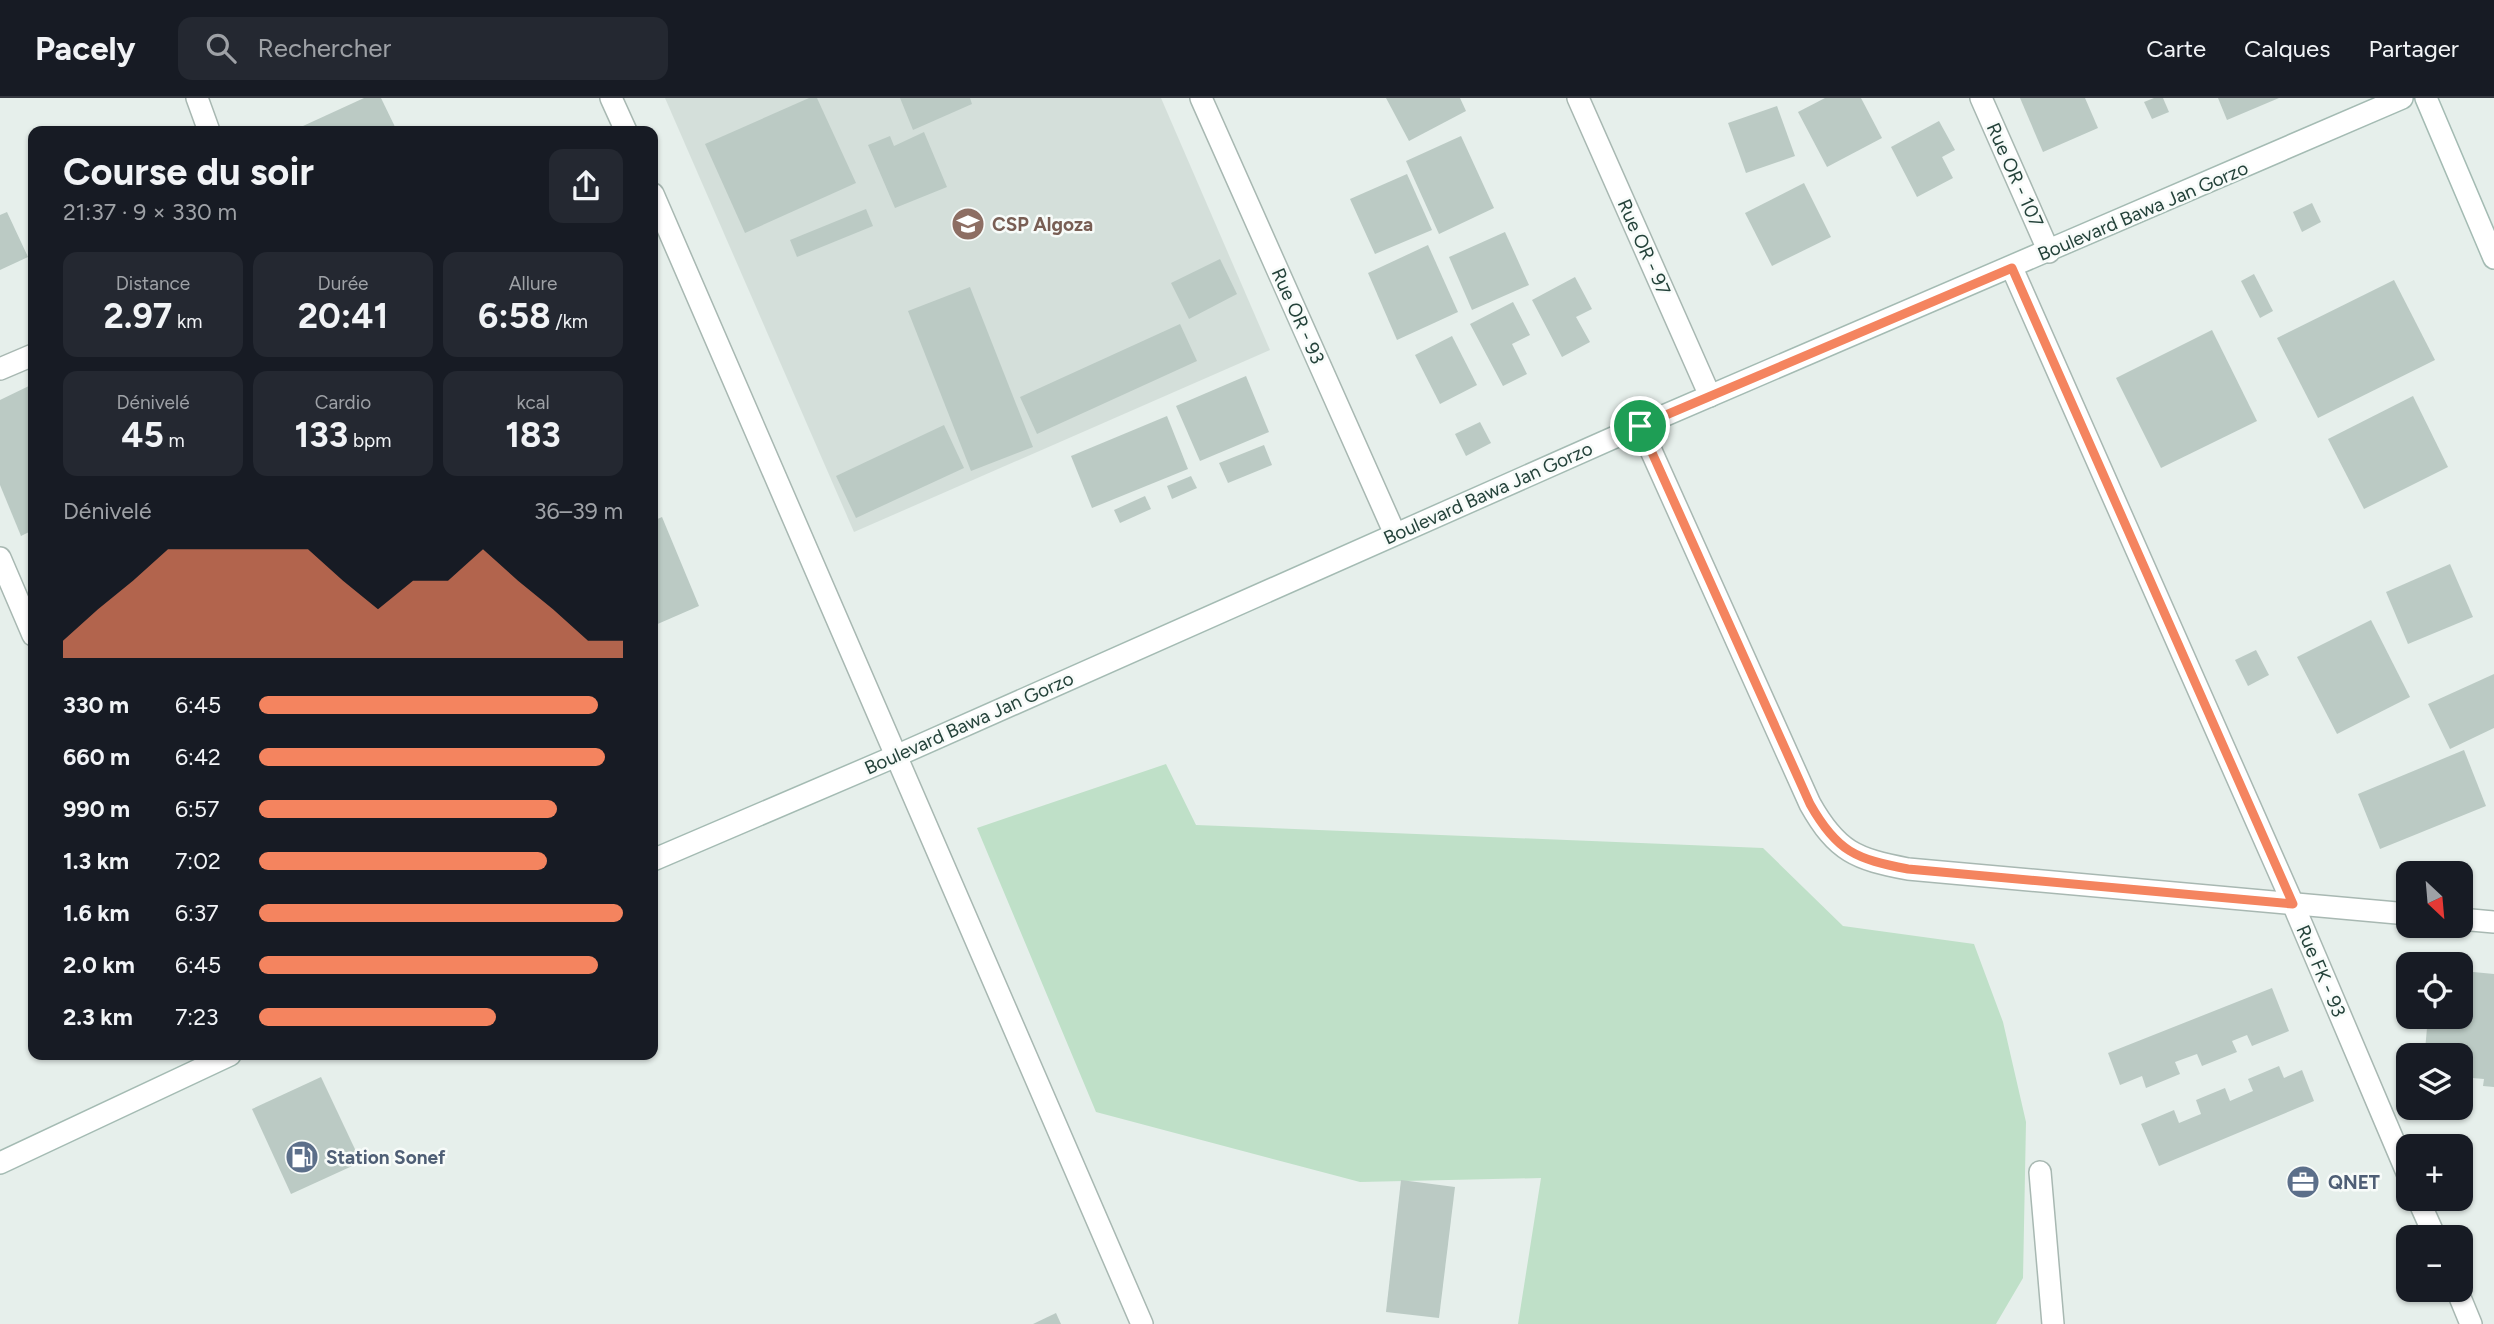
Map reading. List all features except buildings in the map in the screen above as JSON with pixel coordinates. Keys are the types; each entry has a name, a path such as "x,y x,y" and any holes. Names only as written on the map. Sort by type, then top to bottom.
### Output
{"street":[{"path":"197,98 207,126"},
{"path":"611,98 624,126"},
{"name":"Rue OR - 93","path":"1201,98 1395,534"},
{"name":"Rue OR - 97","path":"1578,98 1710,396"},
{"name":"Rue OR - 107","path":"1981,98 2049,252"},
{"name":"Boulevard Bawa Jan Gorzo","path":"658,858 896,756 1640,426 2402,98"},
{"path":"2426,98 2494,258"},
{"path":"658,206 1142,1324"},
{"name":"Rue FK - 93","path":"2012,268 2293,904 2396,1147"},
{"path":"0,369 28,357"},
{"path":"1640,426 1804,792 1824,829 1847,851 1873,862 1908,869 2396,913"},
{"path":"0,558 28,623"},
{"path":"2473,920 2494,922"},
{"path":"0,1163 215,1060"},
{"path":"2040,1172 2053,1324"},
{"path":"2462,1302 2471,1324"}],"shaded area":[{"name":"CSP Algoza","path":"665,98 1161,98 1270,350 854,532"}],"green space":[{"path":"1166,764 1196,825 1763,848 1843,926 1974,944 2003,1022 2026,1122 2023,1278 1996,1324 1518,1324 1541,1178 1360,1182 1096,1112 977,828"}],"place":[{"name":"CSP Algoza","path":"968,224"},
{"name":"Station Sonef","path":"302,1157"},
{"name":"QNET","path":"2303,1182"}],"route":[{"path":"2012,268 2293,904 1908,869 1873,862 1847,851 1824,829 1810,804 1640,426 2012,268"}]}
